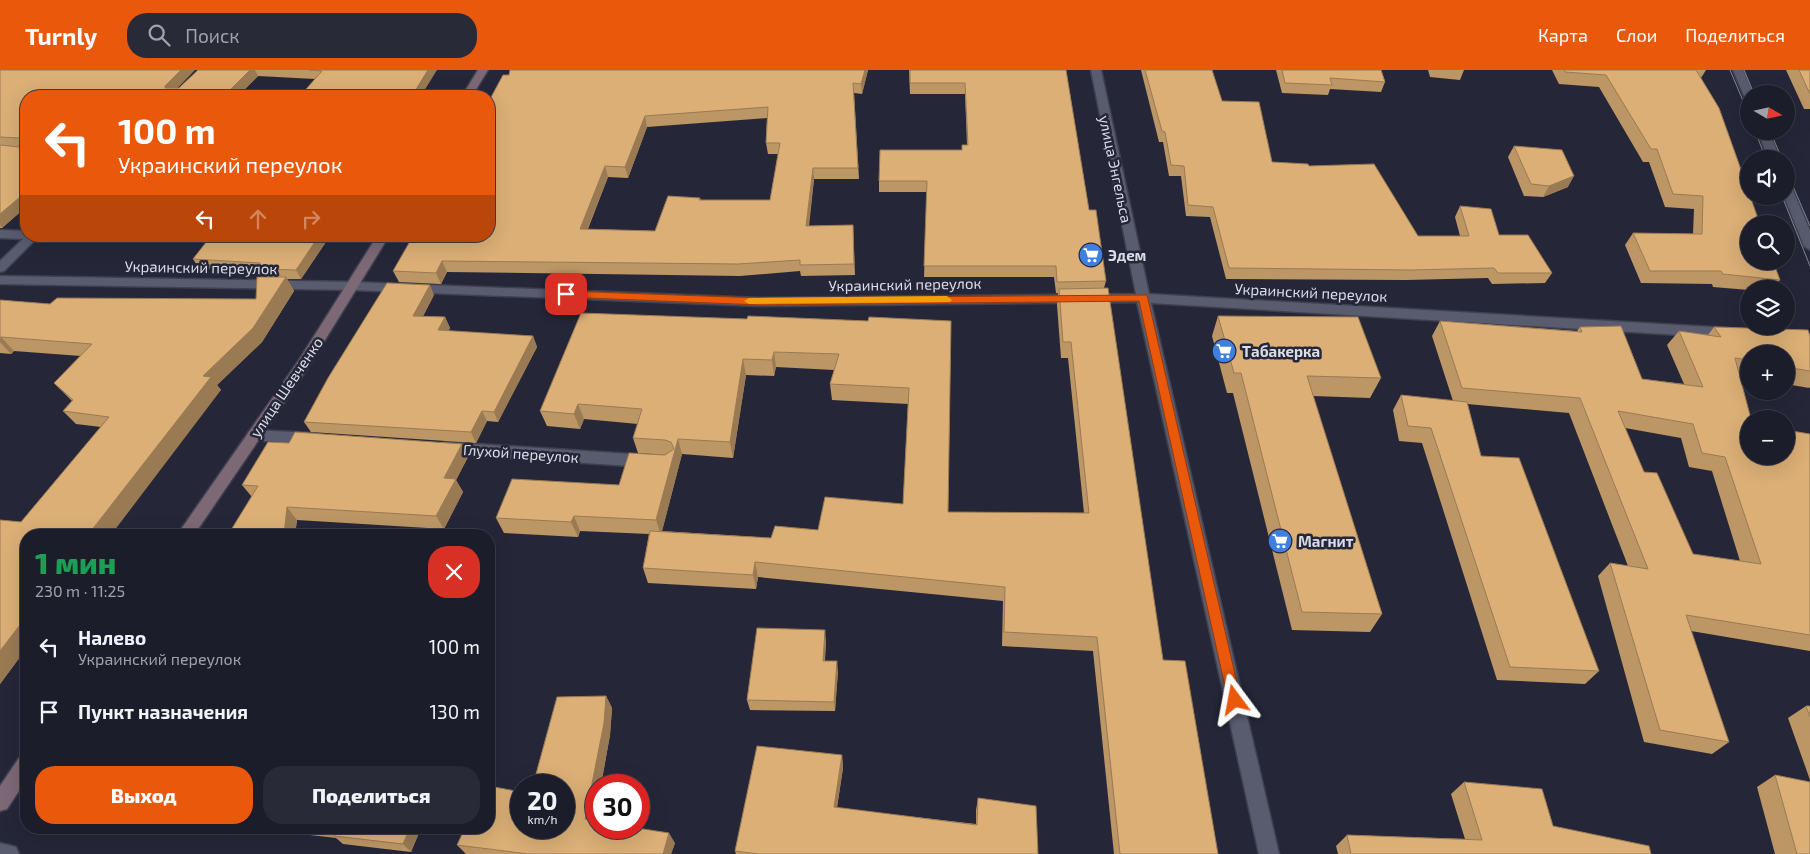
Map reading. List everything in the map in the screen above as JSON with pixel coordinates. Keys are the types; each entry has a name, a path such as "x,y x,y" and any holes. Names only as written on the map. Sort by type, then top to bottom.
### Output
{"street":[{"path":"471,90 483,70"},
{"name":"улица Энгельса","path":"1096,70 1143,298 1269,854"},
{"path":"1738,70 1744,85"},
{"path":"1793,205 1810,246"},
{"path":"0,234 20,235"},
{"path":"0,268 27,242"},
{"name":"улица Шевченко","path":"189,529 304,363 379,242"},
{"name":"Украинский переулок","path":"0,280 353,286 760,302 1143,298 1740,334"},
{"path":"254,435 323,440"},
{"name":"Глухой переулок","path":"432,447 659,462"},
{"path":"0,802 20,773"},
{"path":"0,853 9,854"}],"building":[{"path":"0,70 181,70 165,86 165,88 179,88 198,70 250,70 230,90 20,90 20,138 0,137"},
{"path":"309,70 428,70 416,90 305,90 322,71"},
{"path":"510,70 865,70 861,84 853,83 858,168 813,168 806,226 853,225 854,264 800,265 800,260 738,264 442,261 436,273 393,271 410,242 495,242 495,90 503,75 509,75","holes":["768,107 766,143 780,143 770,200 699,200 700,198 668,196 655,231 580,229 605,166 625,167 645,116"]},
{"path":"910,70 1066,70 1089,210 1096,210 1106,281 1057,282 1056,266 924,266 927,181 879,181 880,150 962,150 962,145 968,145 965,83 910,83"},
{"path":"1145,70 1212,70 1222,101 1259,102 1272,162 1308,164 1309,166 1374,164 1418,236 1469,236 1460,206 1491,209 1499,235 1528,235 1552,273 1498,273 1494,268 1411,270 1229,268 1213,207 1188,205 1184,166 1171,165 1165,132 1162,131"},
{"path":"1282,70 1381,70 1385,82 1330,78 1332,85 1285,83"},
{"path":"1564,70 1696,70 1719,108 1740,167 1740,205 1753,205 1757,215 1740,215 1740,270 1776,270 1780,280 1723,274 1721,271 1650,271 1633,233 1702,234 1703,196 1673,194 1657,149 1651,149 1606,75 1565,72"},
{"path":"1799,70 1810,70 1810,94"},
{"path":"20,138 20,197 0,214 0,145 19,147"},
{"path":"1514,146 1562,150 1574,176 1549,186 1531,184"},
{"path":"206,242 315,242 296,270 260,269 260,263 193,259"},
{"path":"257,277 286,277 253,328 203,376 211,377 93,529 20,529 20,625 0,651 0,520 21,522 109,417 63,411 73,400 54,383 92,344 1,337 0,339 0,300 50,304 57,298 256,299"},
{"path":"387,283 430,285 413,316 445,317 438,330 533,336 494,412 482,411 471,432 304,422 328,378"},
{"path":"1108,288 1163,660 1185,661 1218,854 1120,854 1097,637 1004,632 1005,587 755,562 753,575 643,568 650,531 771,538 775,526 818,530 825,497 903,504 909,388 830,384 839,354 774,352 772,360 743,359 730,442 678,439 656,520 574,516 571,522 496,518 512,479 619,485 629,453 665,455 674,449 671,442 665,440 633,438 642,409 578,404 574,414 540,411 581,313 747,319 748,316 868,321 869,317 951,321 948,512 1089,513 1071,342 1063,342 1059,289"},
{"path":"1218,316 1358,317 1381,378 1307,376 1382,614 1302,612 1241,373 1234,373"},
{"path":"1440,321 1582,332 1580,327 1621,326 1642,379 1703,387 1679,331 1721,337 1714,327 1740,328 1740,335 1795,335 1795,330 1808,330 1810,336 1810,371 1795,368 1795,345 1740,345 1740,359 1735,358 1740,377 1740,400 1746,400 1749,410 1740,410 1740,465 1795,465 1795,432 1810,434 1810,635 1686,615 1729,742 1660,730 1610,563 1648,569 1580,398 1462,388","holes":["1618,411 1693,424 1702,453 1725,457 1761,564 1693,554 1657,473 1644,472"]},
{"path":"1401,395 1467,402 1481,456 1519,458 1599,671 1510,667 1431,428 1408,426"},
{"path":"295,432 462,444 444,478 456,479 436,516 287,507 285,529 232,529 258,486 242,485 268,442 289,443"},
{"path":"757,628 825,630 823,661 837,661 834,702 747,700"},
{"path":"606,696 604,723 594,774 585,774 585,839 650,839 650,830 669,833 663,854 529,854 457,845 462,834 495,834 495,787 510,790 510,839 575,839 575,774 536,774 557,697"},
{"path":"1806,706 1810,706 1810,717"},
{"path":"757,746 842,755 834,807 977,825 978,798 1036,806 1038,854 759,854 735,851"},
{"path":"1775,775 1810,782 1810,854 1797,854"},
{"path":"1464,782 1542,789 1553,826 1649,846 1651,854 1351,854 1347,835 1482,840"},
{"path":"335,834 407,834 403,844 334,836"}],"tram line":[{"path":"1730,70 1740,94"},
{"path":"1744,70 1750,85"},
{"path":"1759,140 1762,150"},
{"path":"1774,140 1778,150"},
{"path":"1795,191 1810,226"},
{"path":"1786,205 1810,266"}],"slow traffic":[{"path":"749,301 947,300"}],"place":[{"name":"Эдем","path":"1091,255"},
{"name":"Табакерка","path":"1224,351"},
{"name":"Магнит","path":"1280,541"}],"route":[{"path":"566,294 760,302 1143,298 1235,700"}]}
